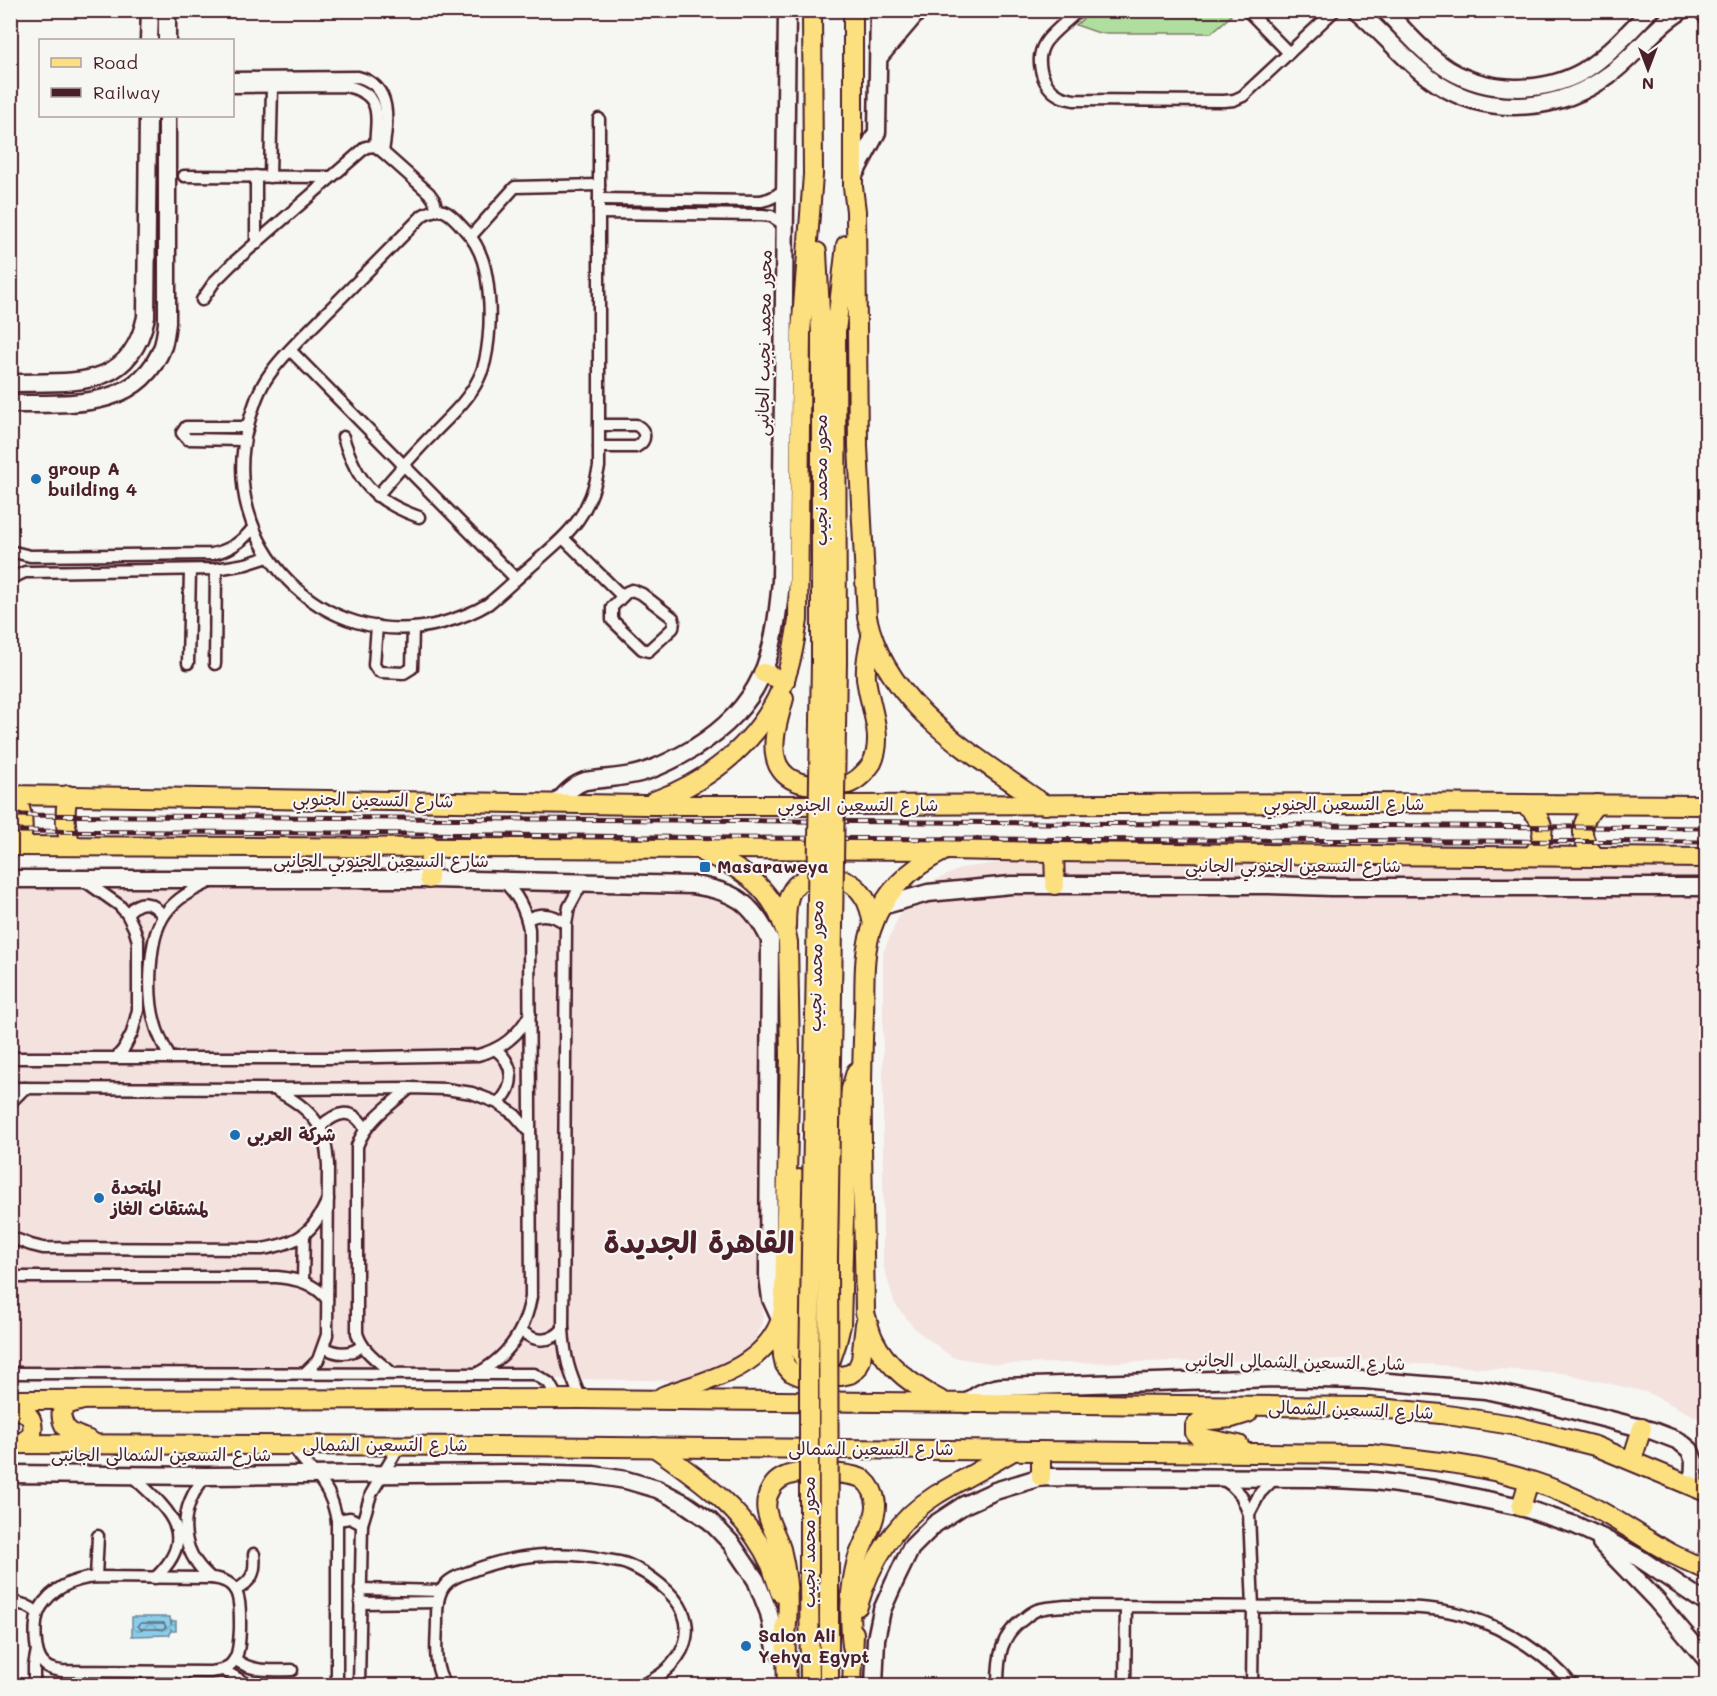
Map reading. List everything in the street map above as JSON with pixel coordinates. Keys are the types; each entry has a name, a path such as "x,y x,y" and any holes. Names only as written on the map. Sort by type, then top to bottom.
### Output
{"main road":[{"name":"محور محمد نجيب","path":"812,10 813,175 820,333 829,662"},
{"name":"محور محمد نجيب","path":"853,10 853,182 859,457 867,617 871,638 894,679 925,716 1045,805"},
{"name":"محور محمد نجيب","path":"645,805 674,794 713,772 746,743 773,707 790,663 798,620 801,333 813,175"},
{"name":"محور محمد نجيب","path":"810,1686 809,1578 818,1370 836,331 853,182"},
{"path":"763,673 784,681 784,697 774,742 779,767 792,780 810,786 848,784 861,777 871,765 876,750 877,734 866,678 866,659 871,638"},
{"path":"12,790 21,807 23,820 23,833 15,846"},
{"name":"شارع التسعين الجنوبي","path":"12,790 68,795 645,805 1707,805"},
{"path":"68,795 64,816 72,846"},
{"path":"1524,804 1535,811 1541,822 1543,834 1540,846 1532,856"},
{"path":"1595,856 1587,847 1583,836 1583,824 1588,813 1597,804"},
{"path":"15,846 430,846 1707,858"},
{"path":"429,879 430,846"},
{"path":"694,849 720,859 751,878 766,892 785,929 789,955 790,1055 784,1295 781,1321 785,1365 791,1372 800,1376 850,1374 857,1369 861,1360 866,1313 862,1055 866,955 873,925 893,889 925,861 946,850"},
{"path":"1054,852 1055,885"},
{"path":"785,929 790,893 808,878 822,875 850,882 862,893 870,908 873,925"},
{"path":"790,1055 797,1098 799,1134 800,1351 818,1370 837,1342 841,1325 847,1113 851,1089 862,1055"},
{"path":"866,1313 874,1340 883,1354 912,1383 928,1394 957,1404"},
{"path":"652,1401 733,1370 751,1360 763,1349 781,1321"},
{"name":"محور محمد نجيب","path":"818,1370 829,1576 829,1686"},
{"name":"شارع التسعين الشمالى","path":"10,1400 581,1399 1369,1407 1451,1415 1512,1425 1595,1446 1700,1488"},
{"path":"84,1400 69,1404 63,1409 62,1422 71,1432 100,1444"},
{"path":"10,1406 24,1411 31,1417 33,1426 32,1435 24,1441 13,1444"},
{"path":"1267,1453 1231,1442 1199,1437 1194,1429 1196,1423 1200,1421 1232,1418 1270,1406"},
{"path":"1632,1460 1642,1428"},
{"name":"شارع التسعين الشمالى","path":"13,1444 400,1445 1371,1454 1490,1470 1529,1481 1576,1498 1614,1518 1666,1551 1707,1570"},
{"path":"654,1447 694,1475 728,1503 752,1533 771,1564 782,1599 786,1635 787,1686"},
{"path":"852,1646 856,1615 863,1588 881,1552 894,1533 911,1514 935,1496 1015,1450"},
{"path":"1041,1451 1041,1477"},
{"path":"786,1635 789,1604 786,1575 781,1549 766,1514 766,1500 771,1487 782,1478 795,1473 849,1474 863,1479 873,1491 876,1506 853,1579 849,1618 852,1686"},
{"path":"1521,1507 1529,1481"}],"street":[{"path":"149,39 150,10"},
{"path":"167,10 167,39"},
{"name":"محور محمد نجيب الجانبى","path":"763,673 777,625 781,581 787,10"},
{"path":"853,182 877,132 879,10"},
{"path":"879,38 904,10"},
{"path":"879,57 919,10"},
{"path":"1079,10 1045,43 1040,57 1041,72 1047,86 1059,96 1074,100 1234,100 1243,96 1335,10"},
{"path":"1247,10 1289,54"},
{"path":"1356,10 1414,66 1439,84 1466,98 1496,105 1527,106 1557,101 1586,90 1611,74 1678,11"},
{"path":"1385,10 1428,54 1450,70 1492,86 1529,88 1556,83 1581,72 1603,57 1650,10"},
{"path":"1698,10 1707,19"},
{"path":"234,78 318,82 359,89 369,96 376,111 379,149"},
{"path":"234,87 272,87 318,82"},
{"path":"270,177 272,87"},
{"path":"10,383 85,380 100,376 115,369 132,353 143,333 147,317 148,117"},
{"path":"10,404 85,403 101,400 115,395 137,381 155,361 163,344 167,323 167,117"},
{"path":"377,496 403,465 469,396 481,376 488,342 490,306 483,260 471,236 449,213 437,210 423,215 268,375 254,404 244,440 242,458 246,505 253,528 268,557 285,578 304,595 327,610 351,620 377,626 413,628 442,623 487,604 577,523 591,496 599,467 599,119"},
{"path":"202,300 215,281 366,147 379,149 429,193 437,210"},
{"path":"148,170 167,170"},
{"path":"184,176 331,177"},
{"path":"256,176 256,244"},
{"path":"471,236 515,187 599,185"},
{"path":"599,199 761,201 771,199 786,187"},
{"path":"668,200 668,214"},
{"path":"738,215 739,201"},
{"path":"599,213 771,216 779,219 785,225"},
{"path":"290,351 516,579"},
{"path":"53,382 53,404"},
{"path":"599,425 636,426 642,428 645,433 641,444 636,447 599,447"},
{"path":"244,440 187,439 182,433 186,427 248,427"},
{"path":"343,437 350,459 362,479 377,496 397,509 419,516"},
{"path":"10,551 25,555 212,554 236,545 253,528"},
{"path":"563,538 622,596"},
{"path":"25,555 25,572"},
{"path":"144,555 145,571"},
{"path":"10,579 25,572 216,569 246,564 268,557"},
{"path":"215,664 216,569"},
{"path":"188,663 190,570"},
{"path":"632,590 638,591 673,618 673,628 651,650 642,650 612,620 612,607 622,596 632,590"},
{"path":"377,626 374,665 375,669 381,672 405,673 412,668 413,628"},
{"path":"558,802 568,790 579,783 639,773 678,757 713,736 740,712 763,673"},
{"name":"شارع التسعين الجنوبي الجانبى","path":"10,879 429,879 693,885 731,894 747,905 761,921 770,940 768,1276 771,1299 781,1321"},
{"path":"82,879 119,905 127,914 138,941 138,1010 132,1033 116,1058"},
{"path":"170,1058 159,1035 151,1004 153,938 163,916 175,902 186,893 216,879"},
{"path":"478,1373 503,1355 521,1330 531,1297 529,929 520,901 514,891 503,881"},
{"path":"581,1399 568,1370 563,1329 566,924 569,907 582,883"},
{"name":"شارع التسعين الجنوبي الجانبى","path":"882,906 928,893 1011,885 1707,887"},
{"path":"127,914 141,903 158,908 163,916"},
{"path":"527,919 544,914 556,917 566,924"},
{"path":"10,1058 328,1058 478,1055 495,1049 511,1039 519,1032 530,1014"},
{"path":"495,1049 505,1058 511,1075 507,1094 498,1103"},
{"path":"10,1088 446,1089 472,1093 498,1103 515,1115 530,1132"},
{"path":"10,1103 25,1088"},
{"path":"392,1373 362,1346 356,1327 357,1146 365,1129 374,1119 410,1088"},
{"path":"274,1089 291,1098 307,1111 320,1127 326,1145 328,1165 327,1335 318,1360 305,1372"},
{"path":"320,1127 330,1117 344,1114 357,1118 365,1129"},
{"path":"10,1237 31,1245 49,1248 262,1249 280,1246 297,1239 312,1228 328,1199"},
{"path":"303,1281 304,1234"},
{"path":"10,1246 10,1259"},
{"path":"10,1277 277,1276 303,1281 320,1290 327,1299"},
{"path":"521,1330 532,1338 546,1340 563,1329"},
{"path":"324,1347 334,1352 346,1353 362,1346"},
{"path":"10,1372 534,1374 549,1383 558,1399"},
{"name":"شارع التسعين الشمالى الجانبى","path":"957,1404 993,1388 1001,1387 1243,1378 1405,1382 1485,1390 1642,1428 1679,1441 1690,1450 1700,1488"},
{"path":"292,1445 300,1459 316,1475 330,1496 337,1520 337,1686"},
{"path":"359,1686 362,1524 371,1494 400,1445"},
{"name":"شارع التسعين الشمالى الجانبى","path":"10,1474 594,1475 626,1480 657,1489 697,1512 721,1532 736,1549 759,1588 769,1613 776,1648 787,1661"},
{"path":"131,1475 163,1505 181,1526 197,1565 211,1578"},
{"path":"155,1578 176,1552 177,1537 188,1504 206,1476"},
{"path":"874,1686 876,1639 882,1610 911,1548 936,1524 964,1505 995,1491 1041,1477 1315,1478 1375,1481 1434,1489 1521,1507 1587,1530 1639,1558 1707,1603"},
{"path":"1220,1478 1232,1485 1241,1495 1249,1514 1253,1607 1252,1686"},
{"path":"1249,1514 1260,1493 1276,1478"},
{"path":"337,1520 350,1518 362,1524"},
{"path":"1587,1530 1656,1600 1707,1659"},
{"path":"96,1577 98,1536"},
{"path":"176,1552 190,1551"},
{"path":"236,1590 245,1585 252,1576 255,1554"},
{"path":"446,1686 437,1667 438,1602 441,1591 447,1583 456,1577 497,1562 546,1555 572,1555 628,1564 652,1578 683,1611 687,1629 685,1646 676,1661 651,1681 640,1686"},
{"path":"34,1686 37,1650 35,1624 38,1613 50,1596 71,1582 96,1577 211,1578 225,1581 236,1590 240,1606 239,1649 235,1659 223,1670 183,1672 53,1670 45,1666 37,1650"},
{"path":"360,1589 441,1591"},
{"path":"10,1602 20,1603 38,1613"},
{"path":"360,1603 438,1602"},
{"path":"998,1686 998,1660 1002,1646 1018,1622 1036,1610 1066,1606 1126,1606 1435,1609 1469,1617 1525,1643 1546,1658 1573,1686"},
{"path":"1125,1686 1126,1606"},
{"path":"235,1659 249,1668 292,1670"},
{"path":"223,1670 251,1686"},
{"path":"183,1672 183,1686"}],"shaded area":[{"path":"1004,862 1706,864 1706,1422 1646,1392 1563,1373 1342,1359 996,1364 952,1357 916,1330 895,1304 883,1264 883,953 899,916 923,886 962,868"},
{"path":"11,884 702,890 743,899 766,943 763,1323 747,1358 705,1381 11,1371"}],"green space":[{"path":"1225,10 1231,16 1211,33 1099,33 1076,25 1092,11"}],"water":[{"path":"132,1617 170,1617 171,1625 172,1621 176,1621 176,1631 171,1631 171,1628 170,1635 132,1636"}],"railway":[{"path":"10,815 1706,828"},
{"path":"10,831 731,838 1706,842"}],"place":[{"name":"group A building 4","path":"36,479"},
{"name":"Masaraweya","path":"705,867"},
{"name":"شركة العربى","path":"235,1135"},
{"name":"المتحدة لمشتقات الغاز","path":"99,1198"},
{"name":"Salon Ali Yehya Egypt","path":"746,1646"}],"district":[{"name":"القاهرة الجديدة","path":"699,1243"}]}
